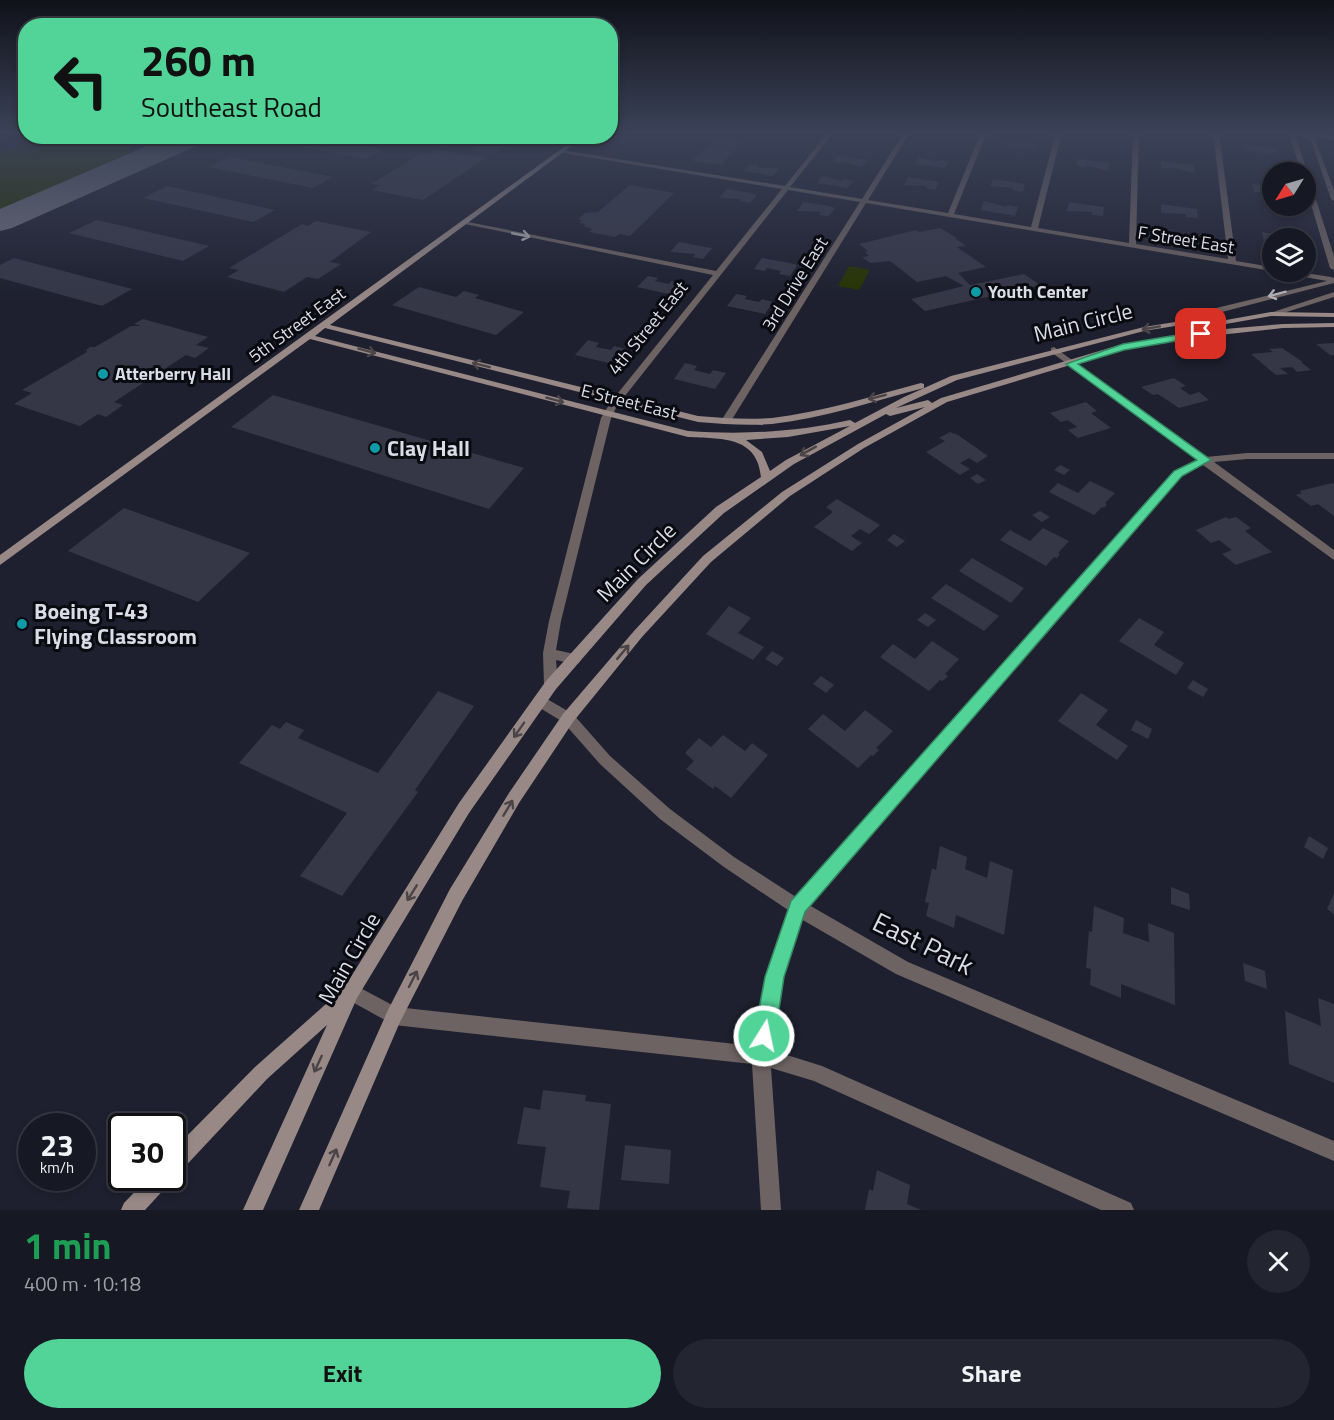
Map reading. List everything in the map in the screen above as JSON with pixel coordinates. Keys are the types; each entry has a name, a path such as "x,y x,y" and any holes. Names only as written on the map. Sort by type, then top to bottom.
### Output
{"street":[{"name":"5th Street East","path":"0,561 511,188"},
{"name":"4th Street East","path":"551,684 549,652 597,445 608,414 787,188"},
{"name":"F Street East","path":"790,188 1262,267"},
{"name":"3rd Drive East","path":"726,421 872,188"},
{"path":"950,216 961,188"},
{"path":"1034,230 1045,188"},
{"path":"1132,246 1134,188"},
{"path":"1223,188 1233,262"},
{"path":"1316,209 1334,268"},
{"path":"463,223 718,274"},
{"path":"1316,277 1334,280"},
{"path":"1224,332 1206,319 1215,311 1334,280"},
{"path":"1271,314 1334,294"},
{"name":"Main Circle","path":"253,1210 351,992 464,808 551,684 642,582 720,510 790,462 868,418 954,378 1144,328 1206,319 1226,322 1271,314 1334,315"},
{"name":"Main Circle","path":"309,1210 394,1016 462,885 514,798 568,718 638,634 707,559 786,494 861,446 944,400 1123,347 1224,332 1283,326 1334,325"},
{"name":"E Street East","path":"325,326 686,416 747,423 791,417 954,378"},
{"name":"E Street East","path":"310,337 688,434 736,438 785,436 944,400"},
{"path":"1054,350 1334,556"},
{"path":"736,438 755,449 765,463 766,478"},
{"path":"771,1210 761,1056 775,977 797,907 1178,473 1205,460 1247,456 1334,456"},
{"path":"549,652 574,659"},
{"name":"East Park","path":"540,701 568,718 605,760 665,814 729,862 797,907 902,968 1334,1151"},
{"path":"186,1151 261,1073 351,992 394,1016 761,1056 816,1072 1124,1210"},
{"path":"130,1210 148,1191"}],"green space":[{"path":"0,188 55,188 0,212"},
{"path":"849,266 870,270 859,290 838,286"}],"building":[{"path":"162,188 178,188 275,210 253,222 143,198"},
{"path":"374,188 440,188 423,200 372,190"},
{"path":"626,188 649,188 674,193 630,236 620,234 615,237 589,232 593,229 583,226 586,224 579,223 582,220 578,219 585,213 598,212"},
{"path":"1013,188 1024,188 1023,192"},
{"path":"1253,188 1262,188 1262,192 1254,192"},
{"path":"727,189 757,195 750,203 740,201 742,199 719,198"},
{"path":"984,201 1007,207 1007,205 1018,207 1015,216 981,210"},
{"path":"803,202 835,208 829,216 819,215 821,212 797,211"},
{"path":"1069,202 1104,207 1103,216 1092,215 1092,212 1067,211"},
{"path":"1161,204 1197,209 1198,218 1186,217 1186,214 1161,213"},
{"path":"97,220 209,246 183,261 69,233"},
{"path":"316,221 371,232 330,262 341,264 318,279 307,277 284,292 227,277 239,270 229,268 302,224 308,226"},
{"path":"940,228 966,246 957,247 986,267 958,273 970,285 1024,274 1040,285 925,311 911,299 964,286 946,276 917,282 890,261 870,263 862,257 869,256 865,252 868,251 859,244 916,230 919,232"},
{"path":"679,242 712,248 703,259 693,257 695,254 670,252"},
{"path":"14,258 132,289 102,306 0,278 0,265"},
{"path":"762,258 797,265 790,276 767,268 765,271 754,269"},
{"path":"648,276 658,278 655,281 669,284 671,281 682,283 673,295 637,287"},
{"path":"419,287 456,297 464,291 479,295 475,298 524,312 496,335 392,305"},
{"path":"736,294 747,296 745,299 759,302 762,299 773,302 765,314 727,306"},
{"name":"Atterberry Hall","path":"143,319 208,337 196,345 209,348 195,358 186,355 114,402 123,405 106,417 98,414 80,426 14,404 32,393 22,390 87,352 86,350 90,347 95,347 131,326 141,326 134,324"},
{"path":"588,340 599,343 596,347 611,350 614,346 626,349 613,364 575,355"},
{"path":"1334,343 1334,355 1330,355 1316,344"},
{"path":"1282,348 1311,370 1297,372 1292,367 1280,368 1288,374 1276,375 1251,354 1273,352 1269,349"},
{"path":"685,363 697,366 694,370 710,374 713,370 726,373 715,389 674,379"},
{"path":"1174,378 1186,386 1180,388 1190,395 1199,392 1209,400 1179,408 1158,394 1153,395 1141,387"},
{"name":"Clay Hall","path":"273,395 524,468 489,509 231,427"},
{"path":"1086,402 1097,411 1091,413 1111,428 1078,438 1068,430 1077,427 1068,420 1061,422 1050,413"},
{"path":"950,432 988,456 977,463 969,458 960,463 970,469 960,475 926,452 945,441 939,438"},
{"path":"1060,465 1070,470 1064,475 1054,470"},
{"path":"977,474 986,480 978,484 970,478"},
{"path":"1090,481 1115,493 1105,503 1107,504 1104,508 1102,507 1094,515 1049,492 1058,483 1078,493"},
{"path":"1334,484 1334,516 1318,504 1311,506 1296,495 1302,493 1300,491"},
{"path":"837,499 880,525 869,534 860,529 851,536 862,543 852,551 814,527 833,512 826,507"},
{"path":"124,508 250,553 198,602 68,551"},
{"path":"1040,511 1050,517 1042,522 1032,515"},
{"path":"1226,517 1229,519 1236,517 1251,528 1245,531 1272,552 1236,565 1222,554 1232,550 1219,540 1211,543 1196,530"},
{"path":"1043,528 1069,541 1058,553 1060,554 1057,558 1054,557 1046,566 1000,540 1010,530 1030,541"},
{"path":"894,534 905,541 897,547 887,540"},
{"path":"972,558 1024,588 1011,603 959,571"},
{"path":"946,584 999,616 984,631 931,598"},
{"path":"729,606 751,618 738,633 764,647 753,660 706,634"},
{"path":"925,613 936,620 928,627 917,620"},
{"path":"1139,618 1164,632 1154,645 1184,663 1176,675 1119,641"},
{"path":"932,641 959,659 945,674 948,676 940,680 929,691 880,657 893,644 915,659"},
{"path":"772,651 784,658 777,666 765,659"},
{"path":"821,676 834,685 826,693 813,684"},
{"path":"1193,680 1208,689 1203,697 1187,688"},
{"path":"438,691 474,706 415,790 418,792 342,896 300,876 347,813 239,763 272,725 280,729 286,722 304,730 298,738 378,773"},
{"path":"1081,693 1108,710 1096,725 1128,746 1117,760 1058,721"},
{"path":"865,710 893,731 876,748 879,750 858,768 808,729 823,714 845,731"},
{"path":"1136,720 1152,729 1148,739 1131,730"},
{"path":"723,735 745,751 752,743 768,755 731,798 715,786 713,789 686,769 694,761 685,753 699,738 711,747"},
{"path":"1309,836 1328,848 1323,859 1304,847"},
{"path":"940,846 967,857 965,869 987,878 990,861 1013,870 1004,935 956,915 954,928 926,916 929,903 925,902 932,868 936,870"},
{"path":"1171,887 1189,894 1190,910 1171,904"},
{"path":"1334,893 1334,914 1327,909"},
{"path":"1094,906 1124,918 1123,933 1149,942 1148,923 1174,933 1175,1005 1121,984 1121,998 1090,985 1091,969 1086,968"},
{"path":"1243,963 1265,971 1267,989 1245,981"},
{"path":"1318,998 1334,1004 1334,1083 1289,1064 1285,1011 1321,1026"},
{"path":"543,1090 586,1095 585,1101 611,1104 599,1210 567,1208 570,1191 540,1187 546,1147 517,1144 524,1107 540,1110"},
{"path":"625,1145 671,1150 669,1184 621,1180"},
{"path":"877,1170 910,1185 907,1204 921,1210 865,1210 869,1189 873,1191"}],"taxiway":[{"path":"0,221 75,188"}],"place":[{"name":"Youth Center","path":"976,292"},
{"name":"Atterberry Hall","path":"103,374"},
{"name":"Clay Hall","path":"375,448"},
{"name":"Boeing T-43 Flying Classroom","path":"22,624"}],"route":[{"path":"764,1036 775,977 797,907 1178,473 1205,460 1071,364 1123,347 1201,334"}]}
